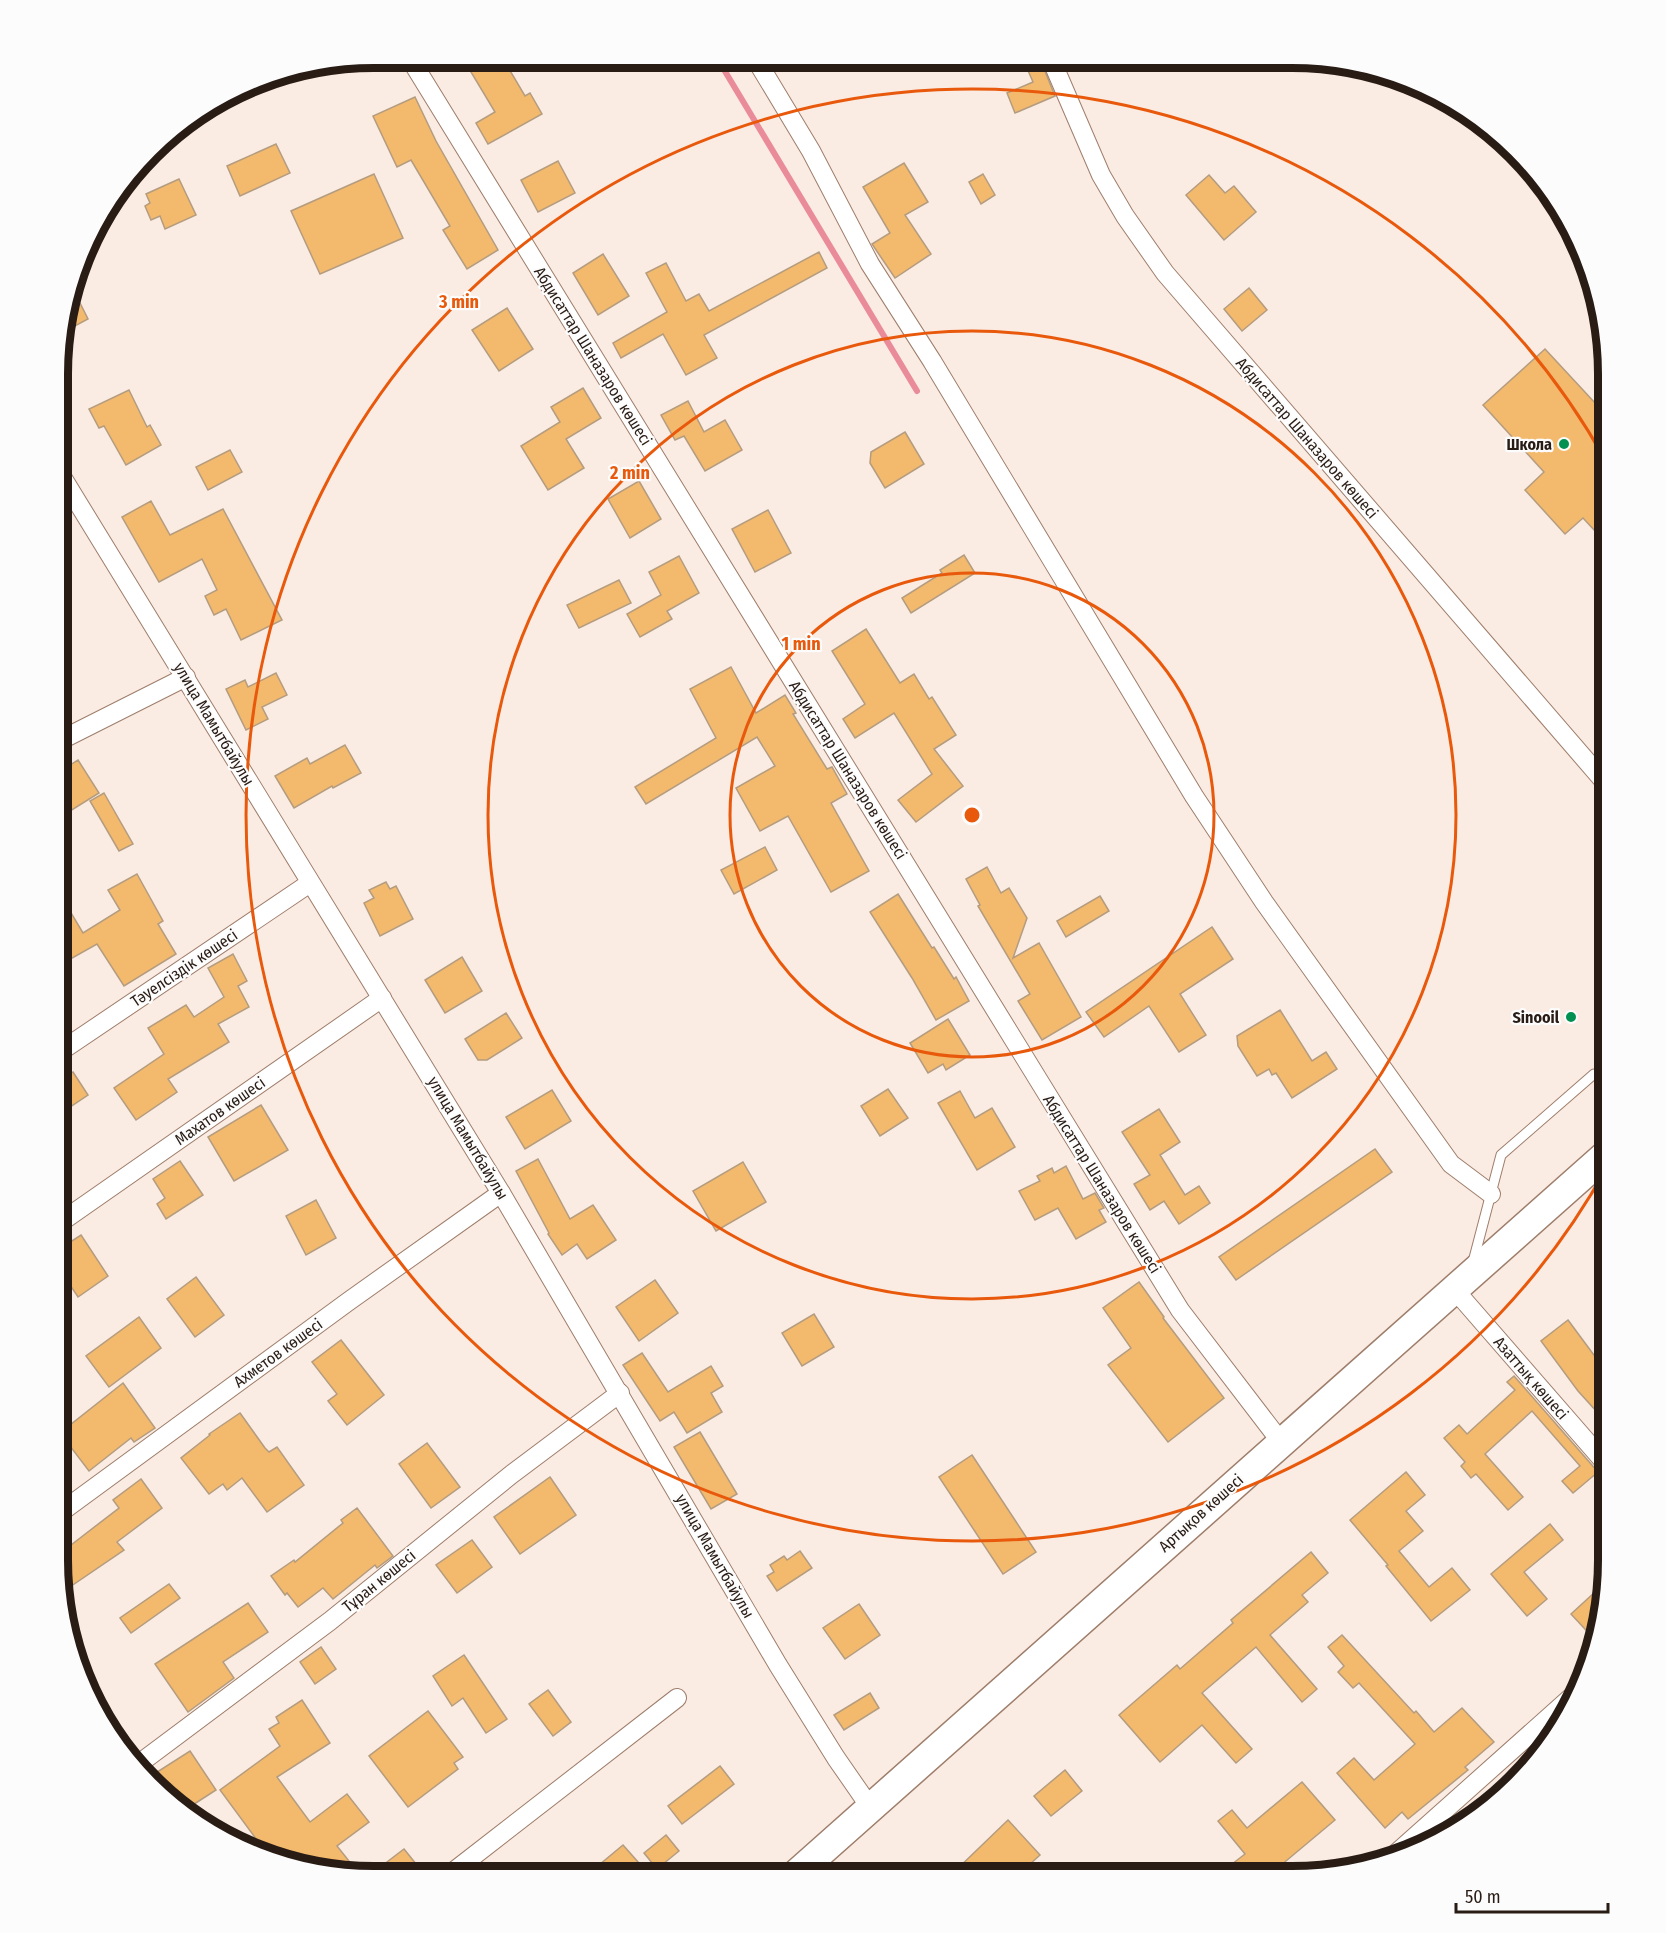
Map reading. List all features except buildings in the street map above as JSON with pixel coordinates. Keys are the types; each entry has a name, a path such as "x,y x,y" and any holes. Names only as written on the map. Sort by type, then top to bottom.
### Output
{"highway":[{"name":"Артықов көшесі","path":"805,1866 1598,1162"}],"street":[{"name":"Абдисаттар Шаназаров көшесі","path":"416,68 1180,1310 1281,1442"},
{"path":"761,68 811,151 870,264 932,361 1200,806 1264,902 1451,1164 1491,1194"},
{"name":"Абдисаттар Шаназаров көшесі","path":"1055,68 1101,176 1125,216 1165,273 1598,774"},
{"name":"улица Мамытбайулы","path":"68,487 501,1193 778,1665 836,1758 870,1807"},
{"path":"68,736 186,677"},
{"name":"Тәуелсіздік көшесі","path":"68,1046 310,883"},
{"name":"Махатов көшесі","path":"68,1217 382,998"},
{"name":"Ахметов көшесі","path":"68,1507 501,1193"},
{"name":"Азаттық көшесі","path":"1461,1283 1598,1454"},
{"name":"Тұран көшесі","path":"143,1761 330,1621 512,1474 620,1393"},
{"path":"461,1866 677,1698"},
{"path":"1409,1842 1560,1707"}],"lane":[{"path":"1461,1283 1491,1194 1501,1155 1594,1074 1598,1075"}],"waterway":[{"path":"723,68 917,391"}],"place":[{"name":"Школа","path":"1564,444"},
{"name":"Sinooil","path":"1571,1017"}]}
